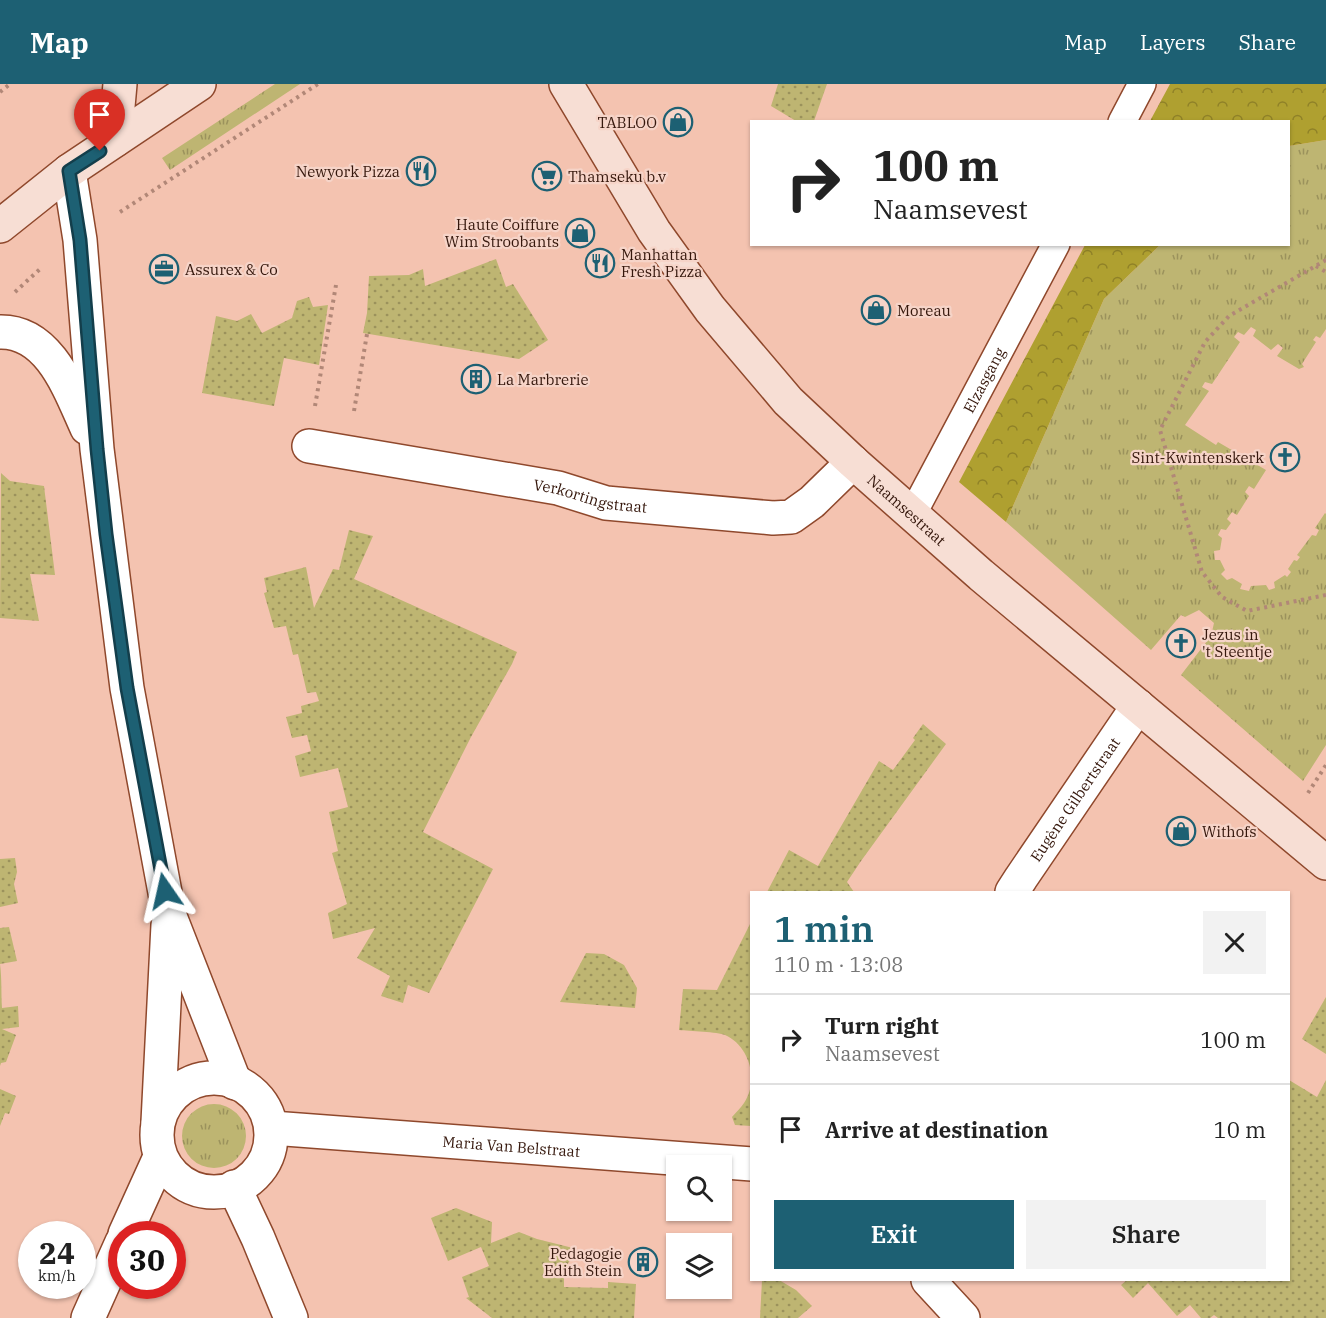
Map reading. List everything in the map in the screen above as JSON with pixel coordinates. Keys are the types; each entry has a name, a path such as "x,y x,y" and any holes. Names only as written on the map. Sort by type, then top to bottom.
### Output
{"street":[{"path":"115,140 120,84"},
{"path":"0,226 69,171 199,84"},
{"name":"Naamsestraat","path":"566,84 654,231 710,309 788,401 981,575 1326,863"},
{"path":"69,171 80,240 97,449 127,688 169,914 235,1083"},
{"path":"0,332 10,332 30,339 50,356 66,383 97,449"},
{"name":"Verkortingstraat","path":"309,446 558,488 606,503 773,518 791,517 812,502 853,462"},
{"name":"Eugène Gilbertstraat","path":"1013,891 1138,706"},
{"path":"158,1122 162,1111 173,1095 186,1085 203,1079 224,1079 250,1090 264,1108 272,1128 271,1143 265,1162 251,1179 228,1191 200,1191 174,1177 160,1157 157,1136 169,914"},
{"name":"Maria Van Belstraat","path":"272,1128 750,1164"},
{"path":"131,1221 160,1157"},
{"path":"234,1187 291,1318"},
{"path":"88,1318 108,1273"},
{"path":"929,1281 963,1318"}],"lane":[{"path":"1123,120 1142,84"},
{"name":"Elzasgang","path":"912,514 1055,246"}],"path":[{"path":"0,92 10,84"},
{"path":"118,213 318,84"},
{"path":"1326,260 1229,316 1204,342 1160,430 1202,572 1222,597 1246,611 1326,595"},
{"path":"1316,266 1326,272"},
{"path":"12,294 42,267"},
{"path":"318,389 336,285"},
{"path":"359,380 368,334"}],"green space":[{"path":"275,84 300,84 170,170 162,158"},
{"path":"778,84 827,84 814,120 794,120 771,106"},
{"path":"1170,84 1326,84 1326,140 1290,146 1290,120 1151,120"},
{"path":"1326,140 1326,329 1320,338 1316,336 1313,340 1316,342 1302,364 1304,367 1299,369 1277,356 1283,348 1278,344 1271,350 1253,336 1256,330 1251,327 1244,335 1238,332 1234,337 1240,342 1212,384 1205,382 1202,387 1209,391 1185,425 1216,445 1218,442 1266,470 1254,489 1249,486 1245,492 1249,496 1237,515 1232,512 1227,519 1231,523 1226,530 1221,529 1218,535 1222,538 1220,550 1214,551 1215,560 1220,560 1225,570 1221,574 1227,580 1232,578 1242,584 1240,589 1249,591 1251,586 1266,585 1269,590 1275,588 1274,582 1285,575 1287,577 1291,572 1288,569 1294,560 1297,561 1300,557 1297,555 1312,535 1316,536 1319,530 1315,528 1326,514 1326,745 1303,781 1181,675 1211,636 1214,623 1199,610 1185,617 1181,615 1151,650 1006,522 1104,299 1159,246 1290,246 1290,146"},
{"path":"1084,246 1159,246 1104,299 1006,522 959,482"},
{"path":"496,259 506,287 513,284 548,340 519,359 363,333 367,313 369,276 409,275 423,269 425,286"},
{"path":"309,297 313,307 328,305 319,365 284,358 274,406 202,393 216,316 237,321 251,314 262,333 292,318 297,301"},
{"path":"1,473 10,481 44,486 55,575 30,574 39,621 0,618"},
{"path":"349,530 373,536 354,579 517,652 423,832 493,869 429,993 408,985 403,1003 381,996 390,976 357,958 375,928 333,939 328,913 347,904 332,853 338,851 329,812 348,807 338,768 300,777 295,756 311,751 307,735 292,738 286,717 302,713 301,706 319,701 316,692 307,693 298,654 293,655 286,626 274,628 264,593 267,592 264,578 306,567 314,608 333,569 339,570"},
{"path":"923,724 946,744 847,882 853,891 768,891 789,850 818,866 879,761 893,770 915,740 913,738"},
{"path":"15,858 17,872 14,884 18,903 0,907 0,859"},
{"path":"750,924 750,1065 741,1047 725,1035 679,1030 683,989 717,990"},
{"path":"9,927 17,961 0,964 0,928"},
{"path":"586,953 604,954 624,965 637,988 635,1008 560,1002"},
{"path":"0,964 2,1008 18,1006 19,1027 2,1029 16,1035 6,1062 1,1063 0,1066"},
{"path":"1326,997 1326,1054 1302,1039"},
{"path":"1326,1080 1326,1318 1218,1318 1214,1315 1210,1318 1201,1318 1190,1305 1177,1316 1148,1283 1133,1298 1121,1285 1126,1281 1290,1281 1290,1081 1317,1097"},
{"path":"0,1089 16,1096 9,1114 5,1113 0,1126"},
{"path":"750,1090 750,1126 735,1125 732,1117 744,1103"},
{"path":"208,1104 220,1104 237,1113 244,1124 246,1136 244,1148 237,1159 220,1168 208,1168 196,1163 187,1154 182,1142 182,1130 187,1118 196,1109"},
{"path":"456,1208 492,1222 491,1243 519,1232 577,1249 564,1270 564,1287 608,1288 608,1282 636,1284 634,1318 492,1318 466,1298 469,1297 462,1277 489,1266 481,1247 448,1261 431,1218"},
{"path":"762,1281 781,1281 796,1290 812,1306 798,1318 760,1318"}],"place":[{"name":"TABLOO","path":"678,122"},
{"name":"Newyork Pizza","path":"421,171"},
{"name":"Thamseku b.v","path":"547,176"},
{"name":"Haute Coiffure Wim Stroobants","path":"580,233"},
{"name":"Manhattan Fresh Pizza","path":"600,263"},
{"name":"Assurex & Co","path":"164,269"},
{"name":"Moreau","path":"876,310"},
{"name":"La Marbrerie","path":"476,379"},
{"name":"Sint-Kwintenskerk","path":"1285,457"},
{"name":"Jezus in 't Steentje","path":"1181,643"},
{"name":"Withofs","path":"1181,831"},
{"name":"Pedagogie Edith Stein","path":"643,1262"}],"route":[{"path":"100,151 69,171 80,240 106,534 127,688 165,891"}]}
